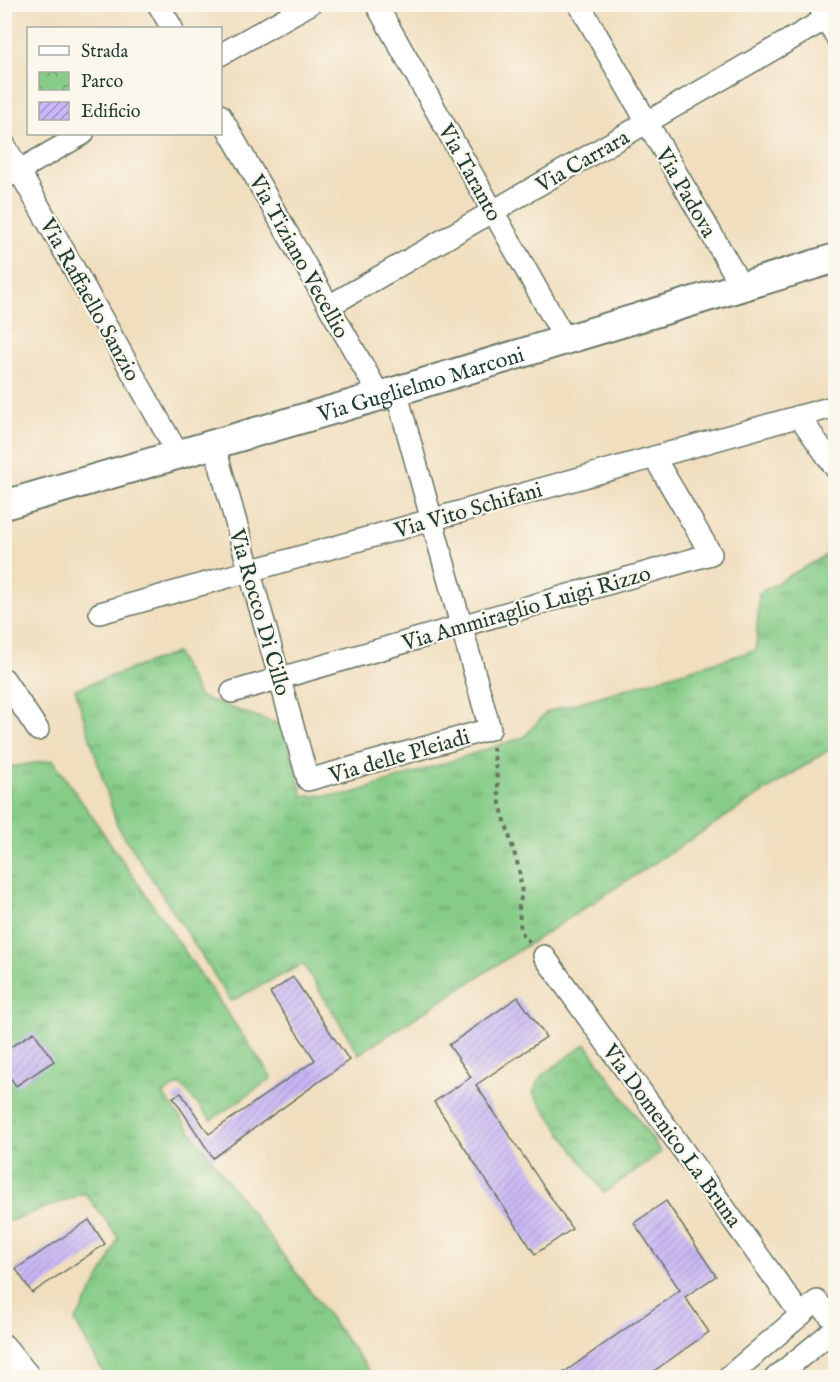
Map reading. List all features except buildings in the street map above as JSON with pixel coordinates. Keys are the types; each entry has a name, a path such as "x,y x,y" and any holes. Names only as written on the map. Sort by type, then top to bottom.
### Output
{"main road":[{"name":"Via Guglielmo Marconi","path":"4,505 388,394 836,258"}],"street":[{"path":"158,4 171,27"},
{"path":"222,54 310,4"},
{"name":"Via Taranto","path":"376,4 565,339"},
{"name":"Via Padova","path":"579,4 741,287"},
{"name":"Via Carrara","path":"329,306 829,18"},
{"name":"Via Tiziano Vecellio","path":"222,119 329,306 388,394 432,520 490,729"},
{"path":"12,174 81,135"},
{"name":"Via Raffaello Sanzio","path":"4,144 12,174 178,454"},
{"name":"Via Vito Schifani","path":"100,613 836,406"},
{"path":"799,416 836,469"},
{"name":"Via Rocco Di Cillo","path":"214,444 308,780"},
{"name":"Via Ammiraglio Luigi Rizzo","path":"232,692 711,554 654,457"},
{"path":"4,679 38,730"},
{"name":"Via delle Pleiadi","path":"308,780 490,729"},
{"name":"Via Domenico La Bruna","path":"544,956 801,1315"},
{"path":"727,1377 817,1301 836,1323"},
{"path":"776,1377 836,1328"},
{"path":"4,1345 31,1377"}],"path":[{"path":"490,729 500,804 519,869 522,894 519,906 520,924 523,936 544,956"}],"green space":[{"path":"835,550 835,746 359,1054 303,964 231,1001 117,825 75,689 176,653 200,697 284,726 303,796 347,795 524,737 547,712 756,650 759,593"},
{"path":"53,760 272,1078 211,1120 180,1084 163,1094 374,1377 106,1377 75,1322 109,1261 118,1237 85,1193 5,1223 5,768"},
{"path":"586,1044 661,1152 604,1193 533,1093 541,1076"}]}
